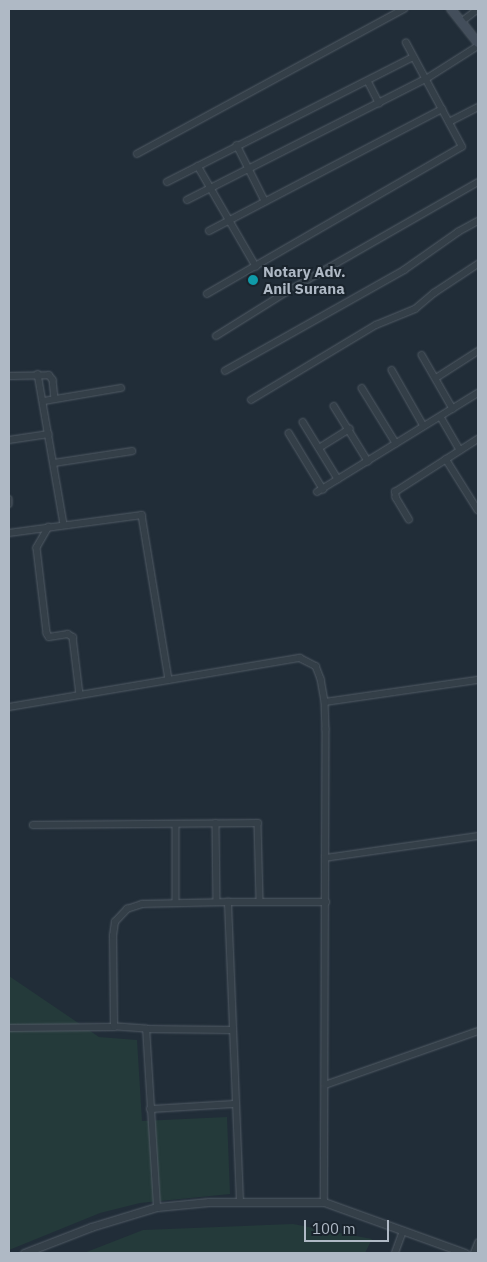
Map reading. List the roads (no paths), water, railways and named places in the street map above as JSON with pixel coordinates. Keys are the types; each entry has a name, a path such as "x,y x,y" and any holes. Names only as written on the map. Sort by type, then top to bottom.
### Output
{"main road":[{"path":"451,9 478,44"}],"street":[{"path":"137,154 404,9"},
{"path":"462,22 478,9"},
{"path":"207,294 462,147 406,43"},
{"path":"187,200 426,78 478,44"},
{"path":"167,182 413,57"},
{"path":"368,81 379,103"},
{"path":"449,122 478,106"},
{"path":"209,231 442,109"},
{"path":"237,145 265,201"},
{"path":"198,166 256,266"},
{"path":"216,336 288,291 478,182"},
{"path":"225,371 404,270 458,232 478,221"},
{"path":"251,400 376,325 415,309 434,293 478,264"},
{"path":"436,378 478,351"},
{"path":"422,355 453,409"},
{"path":"392,370 424,426"},
{"path":"38,374 64,525"},
{"path":"10,376 47,374 51,376 55,398"},
{"path":"44,401 121,388"},
{"path":"362,388 396,443"},
{"path":"289,433 320,490 478,393"},
{"path":"334,406 368,461"},
{"path":"441,417 460,450"},
{"path":"303,422 338,479"},
{"path":"319,448 348,429"},
{"path":"9,440 49,434"},
{"path":"409,520 396,498 396,492 460,450 478,441"},
{"path":"54,463 132,451"},
{"path":"446,459 478,510"},
{"path":"9,499 9,504"},
{"path":"9,534 142,515 169,680"},
{"path":"49,527 37,548 47,633 49,637 68,634 73,637 80,695"},
{"path":"9,706 300,658 313,663 319,672 325,702 324,1202"},
{"path":"325,702 478,680"},
{"path":"216,823 217,902"},
{"path":"33,825 258,823 260,901"},
{"path":"176,824 176,902"},
{"path":"325,858 478,836"},
{"path":"114,1027 113,936 116,922 127,908 142,904 176,902 326,902"},
{"path":"228,902 240,1202"},
{"path":"9,1028 114,1027 232,1030"},
{"path":"146,1029 157,1207"},
{"path":"325,1084 478,1031"},
{"path":"150,1109 235,1104"},
{"path":"24,1253 91,1227 157,1207 209,1202 324,1202 465,1253"},
{"path":"395,1253 403,1231"},
{"path":"474,1253 478,1243"}],"place":[{"name":"Notary Adv. Anil Surana","path":"253,280"}]}
